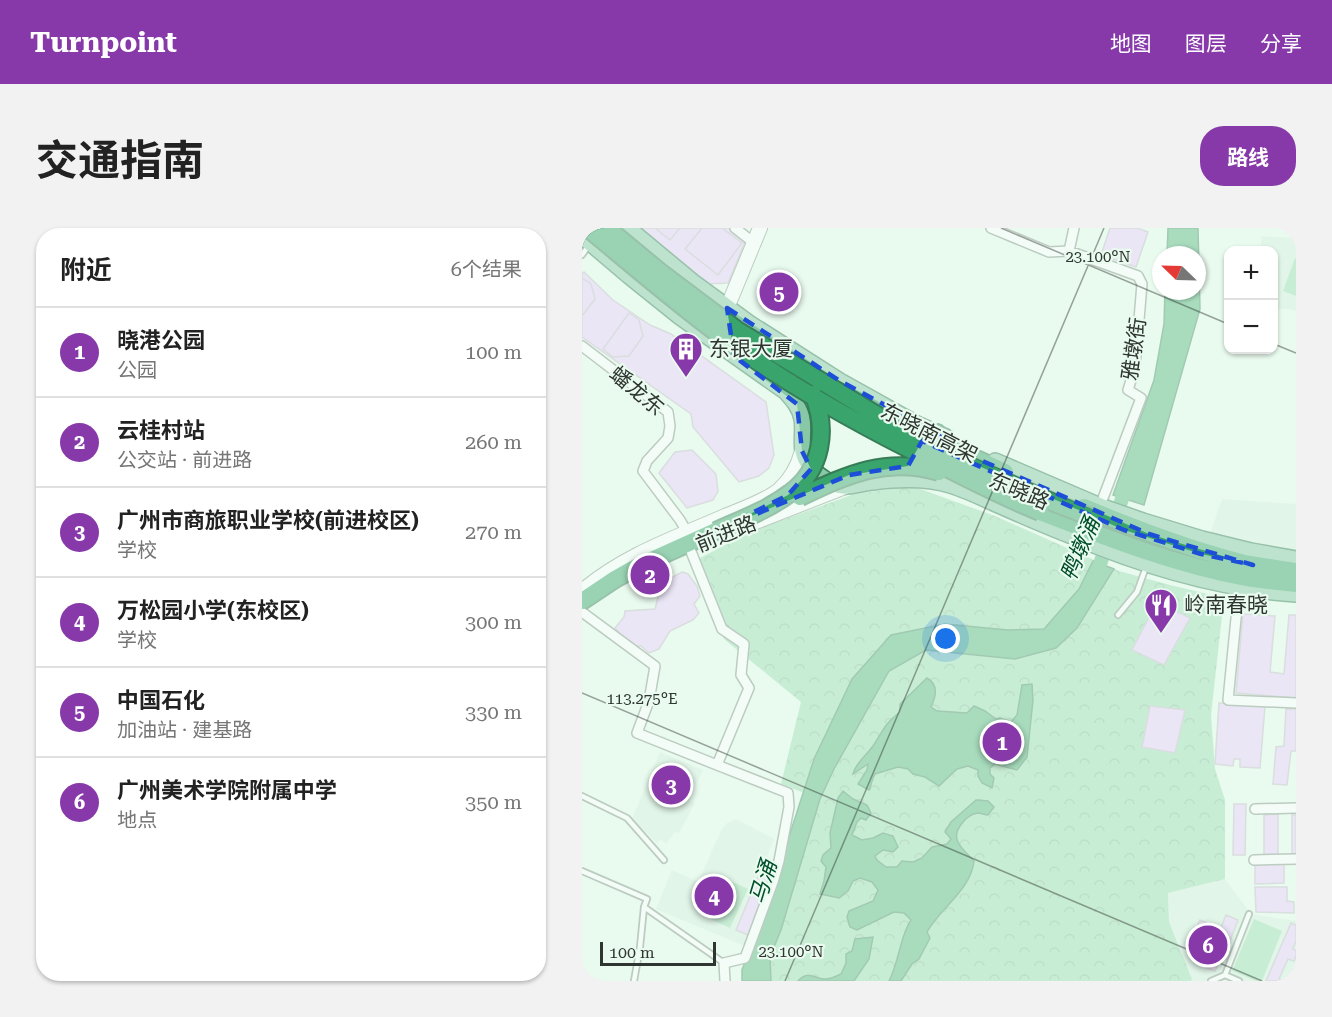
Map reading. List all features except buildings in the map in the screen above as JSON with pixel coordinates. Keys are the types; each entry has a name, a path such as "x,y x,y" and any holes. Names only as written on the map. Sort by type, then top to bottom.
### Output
{"highway":[{"name":"东晓南高架","path":"607,228 681,289 753,340 918,439 956,459 1067,508 1152,540 1210,556 1296,571"},
{"name":"东晓南高架","path":"586,238 732,344 840,412 907,448 1091,538 1152,560 1296,584"},
{"path":"582,601 615,579 772,504 795,489 811,470 820,445 821,418 811,390 795,372 753,340"},
{"path":"937,432 946,445 1028,483 1161,539 1253,565"},
{"path":"716,531 849,475 881,467 926,468 1022,504"}],"main road":[{"name":"东晓路","path":"628,228 727,308 850,387 919,425 1103,507 1210,541 1296,559"},
{"path":"734,356 727,332 727,308 760,228"},
{"path":"586,238 680,317 786,392 797,404 802,418 802,451 809,466 818,474 845,487"},
{"path":"680,317 694,318 703,308 703,296 693,282"},
{"path":"802,418 810,403 826,388 850,387"},
{"path":"872,482 903,471 913,461 921,438 919,425"},
{"name":"前进路","path":"582,591 610,569 628,559 777,492 795,471 802,451"},
{"name":"东晓路","path":"845,487 872,482 928,481 952,485 1091,538"},
{"name":"前进路","path":"582,611 620,581 690,549 845,487"},
{"path":"1152,560 1239,588 1296,594"}],"street":[{"path":"735,228 754,243"},
{"path":"991,228 1049,252 1070,251 1074,228"},
{"name":"雅墩街","path":"1070,251 1138,276 1142,284 1136,367 1128,390 1141,398 1103,507"},
{"name":"蟠龙东","path":"582,346 668,412 670,426 668,438 647,461 643,471 687,532"},
{"path":"690,549 722,629 744,644 741,675 749,688 717,765"},
{"path":"1239,588 1228,700 1296,703"},
{"path":"582,611 655,666 649,700 637,733 788,793 789,807 773,882 745,958 724,963 725,981"},
{"path":"1255,809 1296,808"},
{"path":"1254,860 1296,859"}],"lane":[{"path":"1118,615 1137,592 1152,560"},
{"path":"582,796 627,818 664,860"},
{"path":"582,871 647,899 634,981"},
{"path":"644,907 724,963"},
{"path":"1211,981 1225,975 1249,914"},
{"path":"1225,975 1239,981"}],"highlighted area":[{"path":"727,308 840,381 937,433 946,445 1149,534 1253,565 1201,554 1124,530 922,441 908,466 849,475 716,531 788,495 811,469 802,451 797,404 734,356"}],"shaded area":[{"path":"1168,228 1198,228 1198,246 1167,246"},
{"path":"1261,236 1296,238 1296,311 1278,309 1278,246 1261,246"},
{"path":"1165,300 1200,300 1200,309 1144,505 1113,495 1154,380 1164,324"},
{"path":"1222,499 1296,504 1296,554 1209,537"},
{"path":"1093,561 1114,569 1077,628 1056,648 1015,659 926,650 889,671 834,769 820,799 781,930 770,957 771,981 742,981 742,970 770,896 814,759 852,679 891,635 945,624 1008,630 1044,629 1079,589"},
{"path":"927,678 935,687 931,707 937,711 967,713 974,706 996,719 1011,722 1017,715 1022,685 1032,684 1033,700 1027,757 1017,770 995,764 990,768 990,774 994,778 992,788 982,783 978,770 968,766 957,769 939,786 925,777 913,774 908,769 898,767 875,774 869,790 858,784 868,764 853,774 856,766 873,746 887,724 900,712 900,704"},
{"path":"660,752 703,770 688,800 695,803 679,833 675,832 666,844 660,839 657,843 632,819"},
{"path":"843,791 853,799 867,805 871,813 866,820 861,818 857,822 852,835 862,840 883,833 893,836 898,847 893,852 883,850 875,856 886,867 897,867 902,861 913,862 922,858 932,847 947,844 951,839 945,832 951,822 976,800 988,801 994,807 988,815 978,813 969,816 959,828 958,842 974,861 972,871 961,890 927,932 930,938 919,959 912,964 901,981 889,981 904,934 911,920 904,913 894,912 857,930 850,927 847,917 849,911 873,901 878,890 872,882 860,878 853,881 848,891 839,898 820,894 826,867 821,861 823,855 831,848 830,833 838,798"},
{"path":"736,819 774,839 767,856 776,863 747,947 656,909 672,870 698,882 721,831 727,823"},
{"path":"1225,879 1251,914 1296,921 1296,981 1191,981 1169,922 1168,893"},
{"path":"873,937 869,959 854,981 798,981 808,975 826,979 841,974 846,963 846,954 852,951 855,939"}],"green space":[{"path":"1296,259 1296,296 1283,291"},
{"path":"912,486 995,516 1119,571 1224,598 1211,715 1215,769 1225,800 1225,879 1168,893 1169,922 1191,981 771,981 770,957 781,930 820,799 781,784 801,702 724,639 698,559 750,532 854,494"},
{"path":"718,875 748,889 730,928 700,914"},
{"path":"1254,919 1282,931 1262,981 1256,981 1232,971"}],"waterway":[{"name":"鸭墩涌","path":"1095,579 1128,481"}],"place":[{"name":"中国石化","path":"779,292"},
{"name":"东银大厦","path":"686,378"},
{"name":"云桂村站","path":"650,575"},
{"name":"岭南春晓","path":"1161,634"},
{"name":"晓港公园","path":"1002,742"},
{"name":"广州市商旅职业学校(前进校区)","path":"671,785"},
{"name":"万松园小学(东校区)","path":"714,896"},
{"name":"广州美术学院附属中学","path":"1208,945"}],"water label":[{"name":"马涌","path":"763,882"}]}
